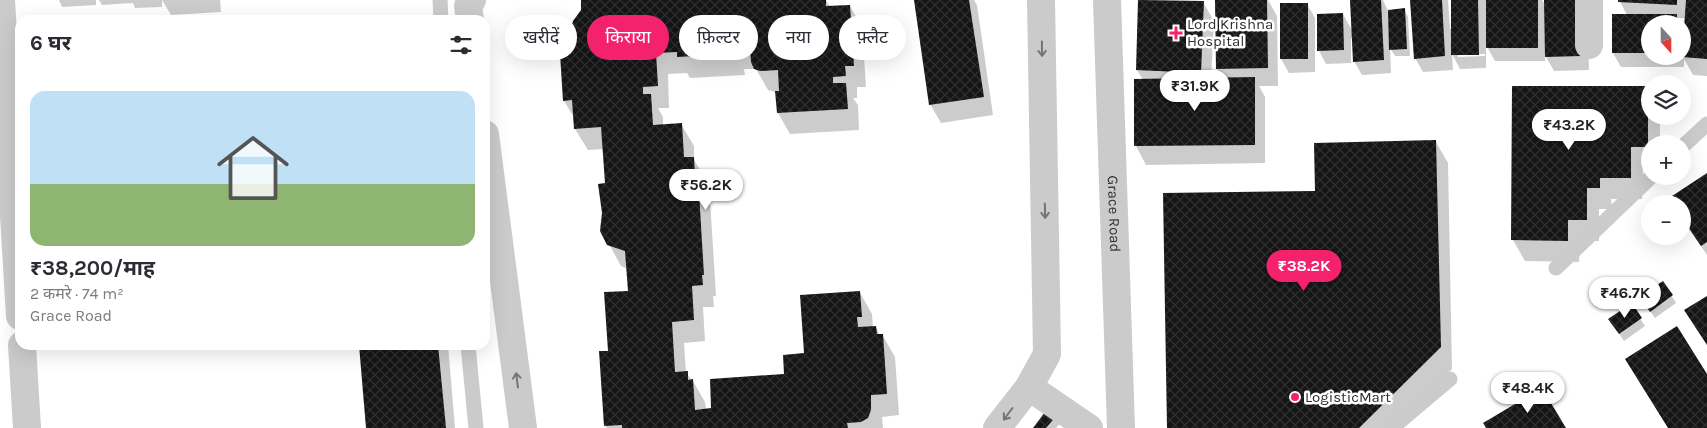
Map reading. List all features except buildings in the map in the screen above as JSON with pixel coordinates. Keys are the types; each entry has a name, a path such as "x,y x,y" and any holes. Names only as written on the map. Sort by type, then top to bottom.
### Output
{"street":[{"path":"1,0 14,119 15,152"},
{"path":"469,15 468,6 472,0"},
{"path":"998,428 1029,387 1047,354 1041,0"},
{"name":"Grace Road","path":"1107,0 1120,428"},
{"path":"1589,0 1589,46"},
{"path":"490,173 523,428"},
{"path":"22,350 27,428"},
{"path":"1029,387 1089,428"}],"lane":[{"path":"440,0 441,15"},
{"path":"1691,139 1707,124"},
{"path":"1556,268 1643,185"},
{"path":"468,350 476,428"},
{"path":"1392,428 1450,379"}],"place":[{"name":"Lord Krishna Hospital","path":"1176,33"},
{"name":"LogisticMart","path":"1295,397"}]}
